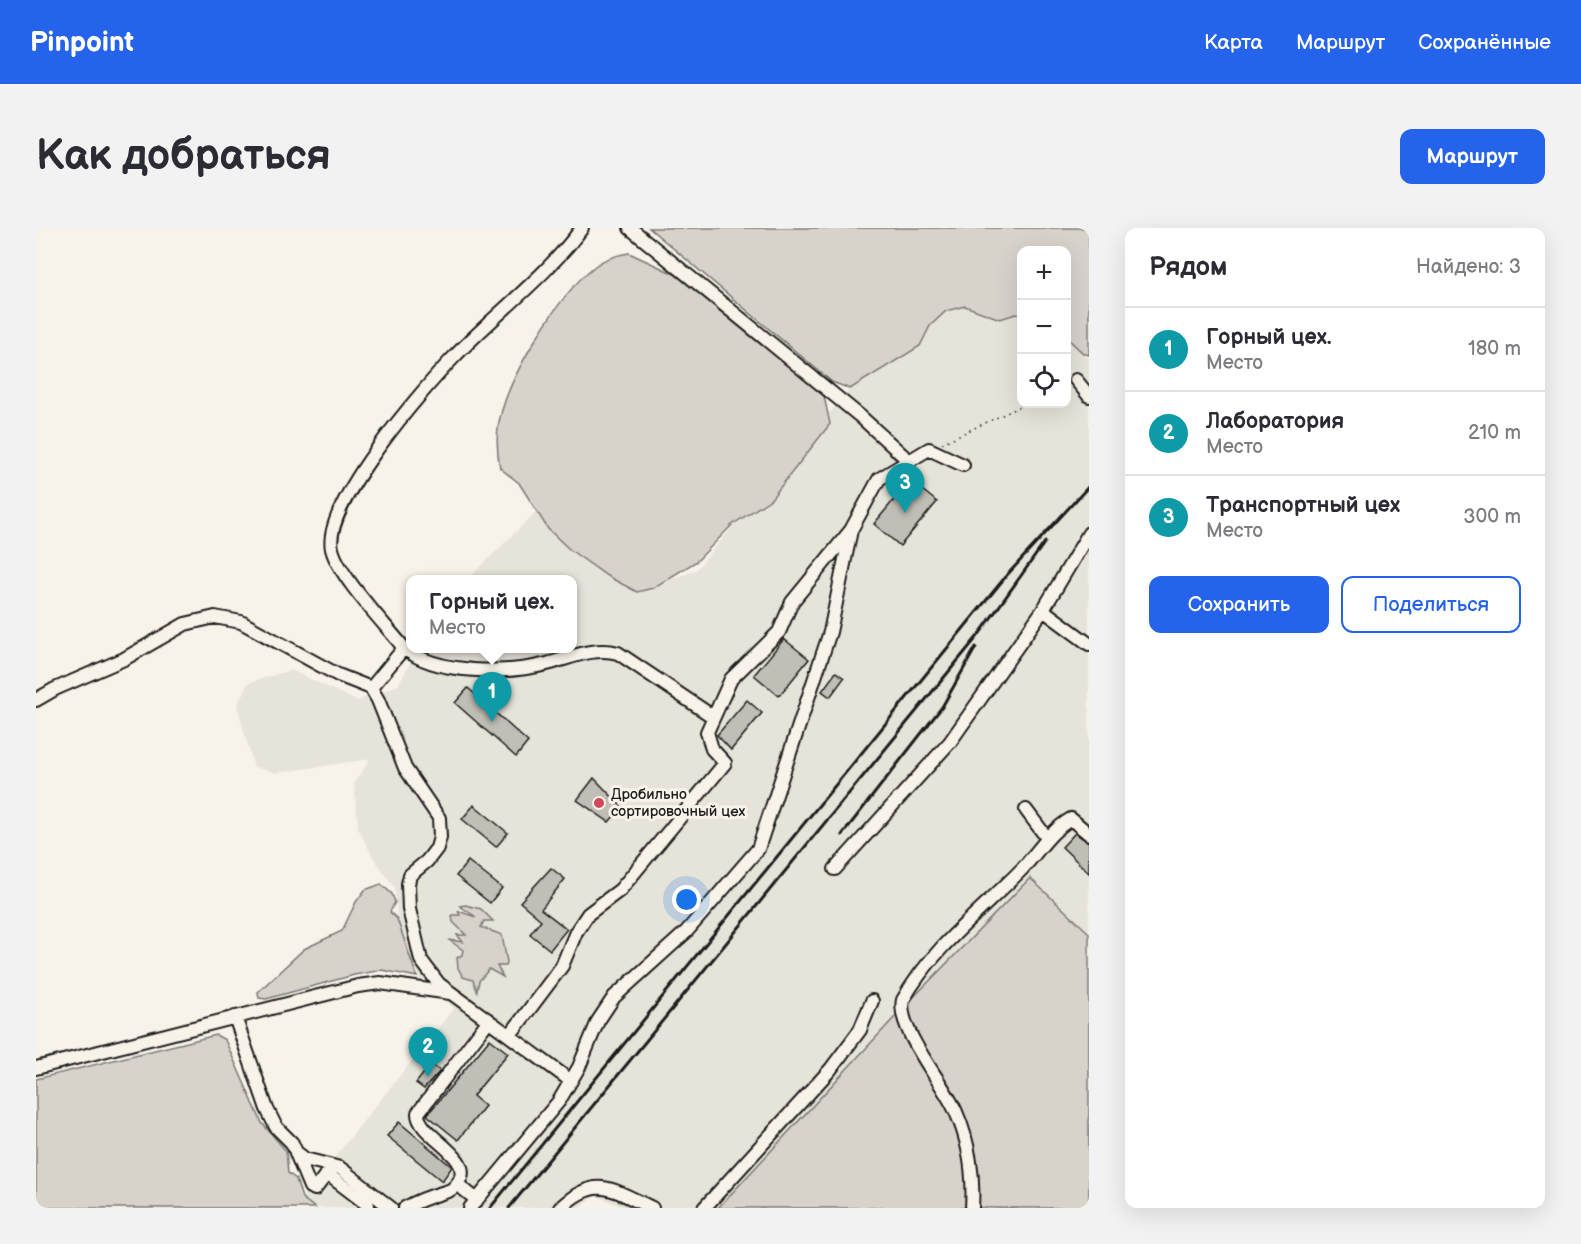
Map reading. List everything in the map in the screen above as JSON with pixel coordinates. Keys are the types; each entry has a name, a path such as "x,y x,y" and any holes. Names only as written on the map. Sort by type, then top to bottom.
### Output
{"lane":[{"path":"371,688 404,648 337,561 331,537 337,514 356,480 423,391 456,355 551,266 582,228"},
{"path":"630,228 861,417 909,461"},
{"path":"1076,380 1089,396"},
{"path":"510,1035 562,966 576,932 588,914 620,890 725,763 712,749 707,732 712,716 731,679 779,632 798,594 851,530 879,480 929,449 963,465"},
{"path":"457,1184 474,1204 559,1101 571,1081 598,1021 614,997 687,932 758,849 830,632 851,530"},
{"path":"834,869 950,742 1043,610 1089,532"},
{"path":"1043,610 1089,644"},
{"path":"36,700 55,688 124,659 185,624 215,617 241,622 338,675 371,688 405,768 439,818 440,837 437,848 427,861 410,875 407,894 415,939 422,960 434,979 451,994 571,1081"},
{"path":"412,653 423,660 439,665 497,670 544,664 607,650 618,653 712,716"},
{"path":"1026,810 1047,838"},
{"path":"972,1208 970,1159 957,1114 906,1026 901,1007 912,985 943,947 1023,867 1047,838 1071,819 1089,834"},
{"path":"36,1068 358,986 380,983 451,994"},
{"path":"704,1208 830,1070 860,1030 872,1001"},
{"path":"235,1017 267,1109 276,1127 292,1143 310,1187 315,1189 325,1176 330,1176 368,1205"},
{"path":"405,1208 449,1191 457,1184 462,1171 458,1162 419,1122 418,1113 489,1020"},
{"path":"296,1152 305,1159 340,1168 391,1208"},
{"path":"560,1208 586,1188 595,1186 615,1191 652,1208"}],"path":[{"path":"929,449 1017,408"}],"shaded area":[{"path":"649,228 1089,228 1089,355 1083,353 1071,342 1071,246 1017,246 1017,314 1000,319 965,306 946,311 930,326 920,346 850,389 832,382"},
{"path":"629,253 685,279 824,396 830,424 771,499 732,525 697,561 653,588 637,592 607,576 569,549 548,529 519,483 500,468 497,445 497,433 504,404 536,338 551,316 566,296 595,266 611,257"},
{"path":"965,306 1000,319 1017,314 1017,408 1071,408 1071,342 1089,359 1089,933 1062,960 825,1093 718,1208 625,1208 596,1196 578,1208 315,1208 302,1198 454,1008 417,977 397,919 395,888 373,857 358,828 354,783 370,759 276,773 254,767 237,705 248,683 291,670 357,701 398,685 416,653 577,653 577,575 472,575 538,510 548,529 569,549 607,576 637,592 696,570 850,389 920,346 930,326 946,311"},
{"path":"1030,878 1089,933 1089,1208 718,1208 907,1004"},
{"path":"381,884 392,894 395,902 390,912 397,919 417,977 382,970 354,975 266,999 259,998 258,992 304,949 342,931 356,902 365,890"},
{"path":"460,906 481,909 493,921 484,921 481,927 502,935 507,962 506,966 497,966 503,977 489,969 479,981 477,991 473,980 463,977 458,968 457,958 462,955 463,950 449,940 463,942 457,935 466,935 453,922 452,915 460,915 458,911 476,917"},
{"path":"216,1035 225,1040 262,1123 286,1151 288,1173 296,1179 302,1198 315,1208 36,1208 36,1079"}],"building":[{"path":"910,480 937,502 900,546 874,524"},
{"path":"784,639 809,659 779,696 754,675"},
{"path":"836,672 844,678 830,697 822,691"},
{"path":"468,688 528,742 516,757 455,703"},
{"path":"747,700 762,713 731,750 717,735"},
{"name":"Дробильно сортировочный цех","path":"594,778 622,807 609,822 577,800"},
{"path":"474,805 508,833 496,847 462,819"},
{"path":"1075,833 1089,842 1089,873 1062,847"},
{"path":"468,861 502,888 490,903 456,876"},
{"path":"551,868 565,879 541,909 567,929 550,950 530,934 541,920 520,902"},
{"path":"490,1039 508,1053 473,1096 485,1106 458,1140 427,1115"},
{"path":"431,1064 440,1071 424,1089 416,1083"},
{"path":"399,1122 452,1167 442,1181 387,1136"}],"railway":[{"path":"490,1208 1007,575 1089,486"},
{"path":"509,1208 978,636 1045,542"},
{"path":"842,835 942,707 976,647"}],"place":[{"name":"Транспортный цех","path":"905,513"},
{"name":"Горный цех.","path":"492,722"},
{"name":"Дробильно сортировочный цех","path":"599,803"},
{"name":"Лаборатория","path":"428,1077"}]}
